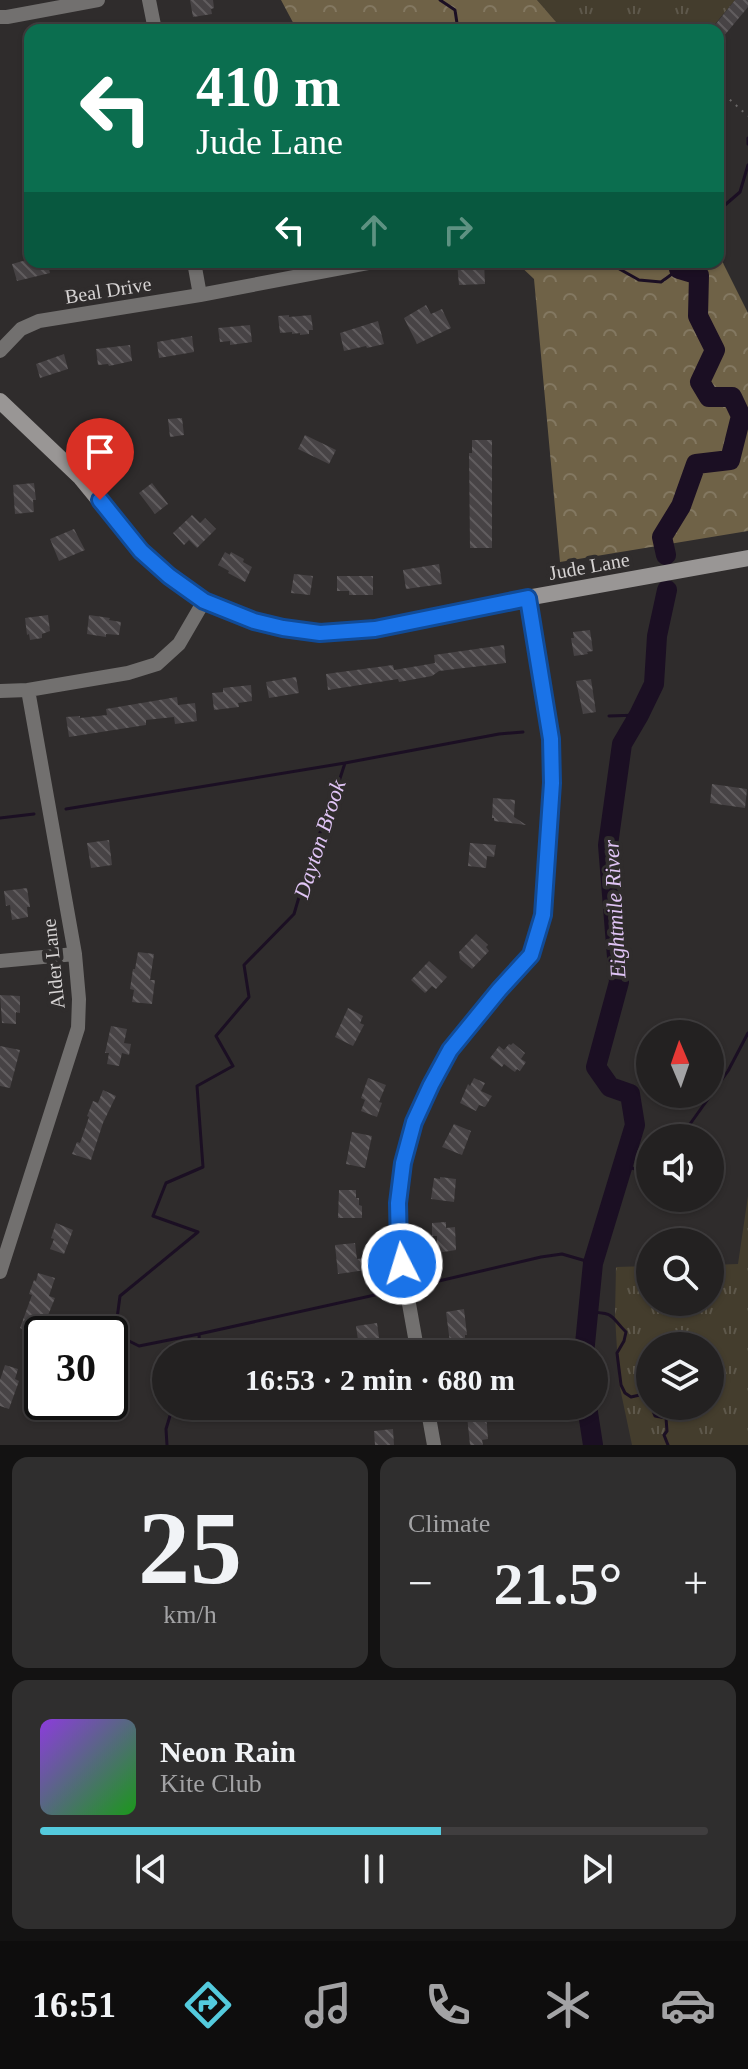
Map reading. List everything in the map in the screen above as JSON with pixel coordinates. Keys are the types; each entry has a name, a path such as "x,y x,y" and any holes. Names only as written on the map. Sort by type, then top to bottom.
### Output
{"street":[{"path":"0,17 98,0"},
{"path":"149,0 154,24"},
{"path":"195,268 200,295"},
{"name":"Beal Drive","path":"0,351 21,329 39,321 342,268"},
{"name":"Jude Lane","path":"0,401 80,477 141,551 169,576 204,601 254,621 320,633 375,629 748,558"},
{"path":"416,1340 399,1248 398,1203 403,1163 414,1122 450,1050 531,955 543,915 552,783 551,739 528,598"},
{"path":"0,691 28,690 128,673 157,664 179,644 204,601"},
{"name":"Alder Lane","path":"0,1272 78,1028 75,954 28,690"},
{"path":"0,961 75,954"},
{"path":"430,1420 434,1445"}],"path":[{"path":"724,94 748,116"}],"green space":[{"path":"281,0 537,0 558,24 294,24"},
{"path":"537,0 735,0 715,24 558,24"},
{"path":"724,265 748,313 748,531 560,562 534,279 522,268 724,268"},
{"path":"748,1196 748,1445 632,1445 619,1383 616,1267 636,1266 636,1316 724,1316 724,1264 738,1264"}],"building":[{"path":"190,0 213,0 212,14 193,17"},
{"path":"735,0 748,0 748,7 724,36 724,24 716,24"},
{"path":"24,261 24,268 49,268 50,273 17,281 12,264"},
{"path":"458,268 484,268 485,284 459,285"},
{"path":"426,305 431,314 442,309 451,328 417,344 404,318"},
{"path":"311,315 313,330 300,335 280,333 278,316"},
{"path":"378,321 384,344 344,351 340,333"},
{"path":"250,325 252,342 230,345 230,341 220,342 218,328"},
{"path":"192,336 194,352 159,358 157,342"},
{"path":"130,345 132,361 98,365 96,349"},
{"path":"64,354 68,369 40,378 36,364"},
{"path":"182,418 184,435 170,437 168,419"},
{"path":"305,435 336,450 329,464 298,449"},
{"path":"124,436 131,447 124,451 126,462 116,469 101,447 115,437 117,441"},
{"path":"472,440 492,440 492,548 470,548 469,453 472,453"},
{"path":"34,483 34,512 15,514 13,485"},
{"path":"152,483 168,504 155,514 139,493"},
{"path":"192,515 200,523 205,518 216,529 197,548 189,540 184,545 173,533"},
{"path":"74,529 85,550 59,561 50,539"},
{"path":"225,552 244,559 243,562 252,567 245,582 218,565"},
{"path":"439,564 442,584 406,589 403,570"},
{"path":"294,574 313,576 310,595 291,593"},
{"path":"337,576 373,576 373,595 349,595 349,591 337,591"},
{"path":"48,615 50,631 42,634 42,638 30,640 25,618"},
{"path":"89,615 121,622 119,635 106,634 106,637 87,634"},
{"path":"590,630 593,651 574,656 573,632"},
{"path":"504,645 506,663 439,671 432,676 399,682 398,679 328,690 326,674 393,665 394,670 435,663 434,655"},
{"path":"296,677 299,693 269,698 266,682"},
{"path":"591,679 596,712 583,714 576,681"},
{"path":"251,685 252,701 238,703 239,707 214,710 212,693 223,692 223,688"},
{"path":"177,697 178,705 195,703 197,721 175,724 174,717 146,720 146,725 69,737 66,717 107,715 106,709"},
{"path":"712,784 747,789 745,808 710,803"},
{"path":"493,798 515,800 514,817 526,825 494,821"},
{"path":"109,840 112,865 91,868 87,843"},
{"path":"470,843 496,845 494,857 487,856 486,868 468,866"},
{"path":"27,888 28,917 12,920 4,891"},
{"path":"476,934 488,945 489,951 472,969 460,959 459,952"},
{"path":"138,952 154,954 150,980 155,980 152,1004 132,1002 134,990 130,989"},
{"path":"429,961 447,977 436,989 432,986 425,993 411,980"},
{"path":"0,995 20,996 20,1013 16,1012 16,1024 2,1023"},
{"path":"348,1008 363,1016 360,1023 364,1025 353,1046 335,1037"},
{"path":"111,1026 127,1029 124,1043 131,1044 129,1055 122,1053 119,1066 107,1064 109,1053 105,1053"},
{"path":"513,1043 525,1053 521,1059 526,1062 520,1071 517,1069 515,1072 490,1058 499,1046 504,1050"},
{"path":"0,1046 20,1050 10,1088 0,1086"},
{"path":"368,1078 386,1085 377,1117 361,1111 365,1100 361,1098"},
{"path":"474,1078 485,1083 481,1091 492,1096 485,1107 479,1105 476,1111 460,1103"},
{"path":"103,1090 116,1096 91,1160 72,1154 77,1142 80,1143 93,1101 98,1103"},
{"path":"454,1124 471,1131 462,1155 442,1147"},
{"path":"352,1132 372,1136 365,1168 346,1164"},
{"path":"434,1178 456,1179 454,1202 431,1199"},
{"path":"339,1190 356,1190 356,1198 362,1206 362,1218 338,1218"},
{"path":"446,1222 446,1228 455,1227 456,1250 437,1253 437,1236 432,1236 432,1223"},
{"path":"56,1223 73,1230 64,1254 50,1249"},
{"path":"355,1243 357,1259 365,1258 366,1270 338,1274 335,1245"},
{"path":"38,1273 55,1278 49,1296 55,1298 48,1316 24,1316 32,1295 29,1294"},
{"path":"464,1309 465,1340 450,1340 446,1312"},
{"path":"377,1323 379,1340 358,1340 356,1326"},
{"path":"5,1365 18,1369 15,1379 19,1381 9,1409 0,1406 0,1380"},
{"path":"467,1420 486,1420 488,1439 482,1440 483,1445 470,1445"},
{"path":"393,1429 394,1445 375,1445 374,1431"}],"waterway":[{"name":"Eightmile River","path":"440,0 455,10 457,24"},
{"path":"748,138 748,144"},
{"path":"724,206 740,192 748,165"},
{"name":"Eightmile River","path":"618,268 639,280 661,282 679,268"},
{"name":"Eightmile River","path":"666,555 662,537 681,506 696,464 730,460 741,416 732,397 709,397 700,382 715,350 698,316 699,275 679,269"},
{"name":"Eightmile River","path":"585,1340 593,1263 635,1125 630,1094 610,1087 596,1067 619,982 608,845 622,744 654,684 657,636 667,590"},
{"name":"Dayton Brook","path":"609,716 639,715"},
{"name":"Dayton Brook","path":"199,1334 139,1346 115,1334 120,1296 198,1232 153,1216 166,1183 203,1167 197,1086 233,1066 216,1036 249,997 244,965 294,914 313,850 345,763 523,732"},
{"path":"66,809 345,763"},
{"path":"0,818 34,814"},
{"path":"690,1124 728,1071 748,1033"},
{"path":"623,1165 636,1169"},
{"name":"Dayton Brook","path":"409,1288 562,1254 593,1263"},
{"name":"Dayton Brook","path":"199,1340 199,1334 402,1289"},
{"path":"588,1312 611,1316 626,1332 617,1353 621,1385 625,1393 636,1396"},
{"name":"Dayton Brook","path":"167,1445 169,1420"},
{"name":"Eightmile River","path":"589,1420 593,1445"},
{"path":"666,1420 667,1431 664,1435 668,1445"}],"route":[{"path":"100,500 141,551 204,601 254,621 283,628 320,633 375,629 528,598 551,739 552,783 543,915 531,955 450,1050 414,1122 403,1163 398,1203 402,1264"}]}
